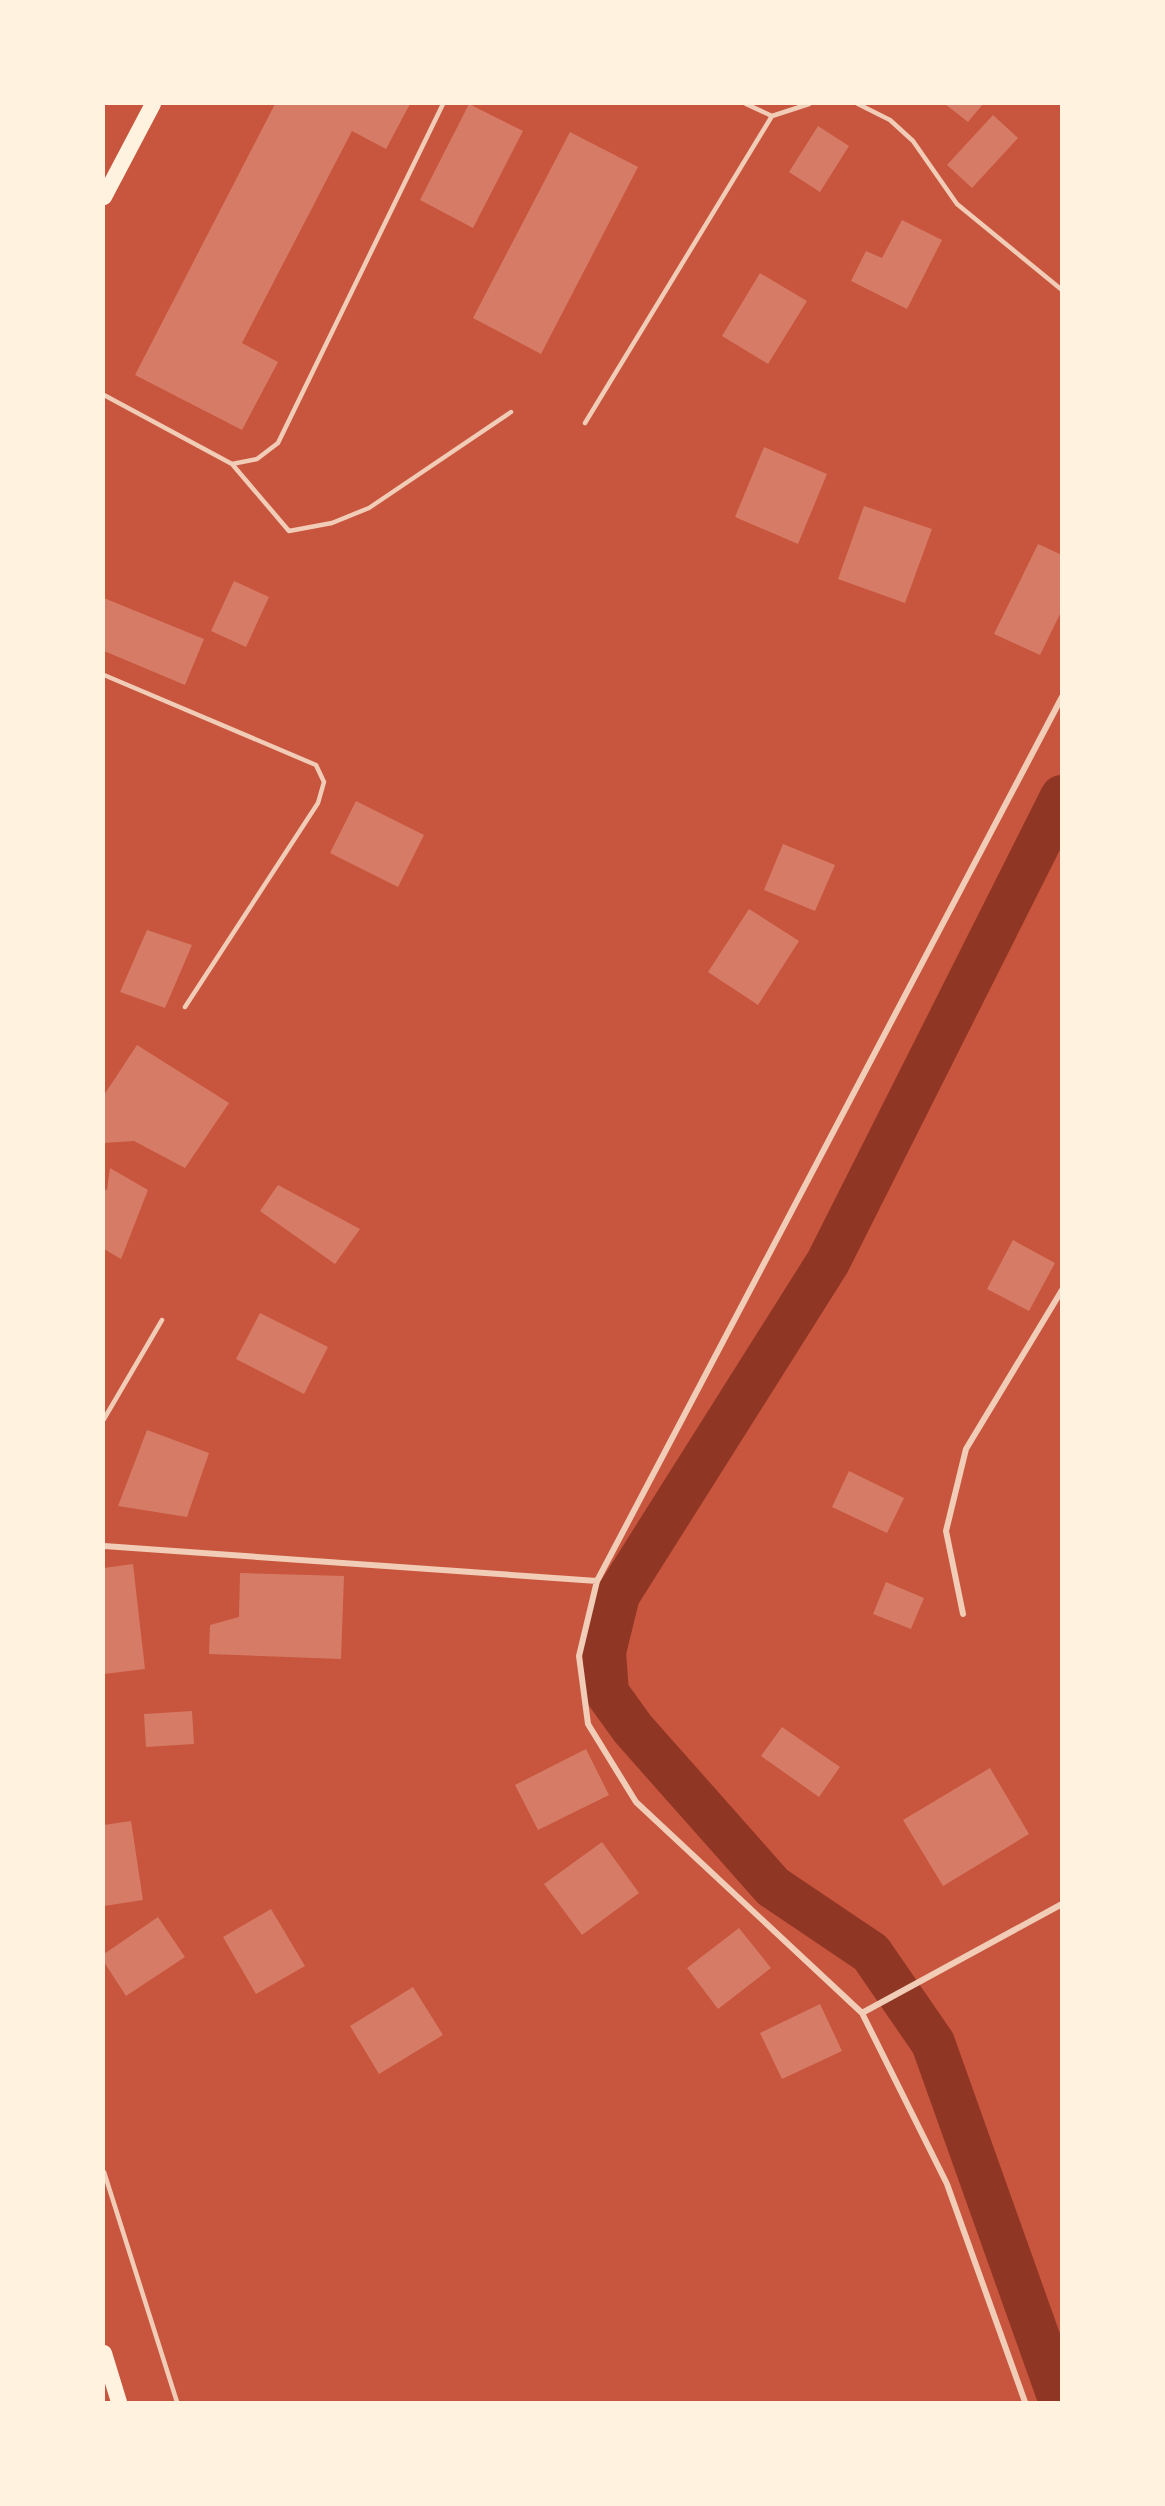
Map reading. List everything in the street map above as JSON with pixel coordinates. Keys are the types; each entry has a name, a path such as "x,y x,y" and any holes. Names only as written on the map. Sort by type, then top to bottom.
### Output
{"highway":[{"path":"104,197 153,104"},
{"path":"104,2353 119,2403"}],"street":[{"path":"1025,2403 947,2184 862,2013 636,1802 588,1724 579,1656 597,1581 1062,698"},
{"path":"963,1614 945,1531 966,1449 1062,1290"},
{"path":"104,1546 597,1581"},
{"path":"862,2013 1062,1904"}],"lane":[{"path":"232,464 257,459 278,443 443,104"},
{"path":"746,104 772,116"},
{"path":"585,423 772,116 809,104"},
{"path":"858,104 890,120 914,141 957,204 1062,290"},
{"path":"104,395 232,464 289,531 332,524 369,508 511,412"},
{"path":"104,675 316,765 324,782 318,803 185,1006"},
{"path":"104,1419 162,1320"},
{"path":"104,2172 177,2403"}],"building":[{"path":"275,104 410,104 386,149 352,131 242,343 278,362 242,430 135,375"},
{"path":"469,104 523,131 473,228 420,200"},
{"path":"945,104 983,104 968,122"},
{"path":"993,115 1018,138 972,188 947,165"},
{"path":"818,126 849,146 820,192 789,172"},
{"path":"570,132 638,167 541,354 473,318"},
{"path":"902,220 942,240 907,309 851,281 866,251 882,258"},
{"path":"760,273 807,301 768,364 722,336"},
{"path":"764,447 827,474 798,544 735,517"},
{"path":"864,506 932,529 905,603 838,579"},
{"path":"1038,544 1062,555 1062,610 1040,655 994,634"},
{"path":"234,581 269,597 246,647 211,631"},
{"path":"104,598 204,639 185,685 104,651"},
{"path":"356,801 424,835 398,887 330,853"},
{"path":"783,844 835,865 815,911 764,890"},
{"path":"749,909 799,941 758,1005 708,972"},
{"path":"147,930 192,945 165,1008 120,992"},
{"path":"137,1045 229,1103 185,1168 134,1141 104,1143 104,1095"},
{"path":"110,1168 148,1190 121,1259 104,1249 104,1189 107,1190"},
{"path":"278,1185 360,1229 335,1264 260,1211"},
{"path":"1013,1240 1055,1263 1029,1311 987,1289"},
{"path":"260,1313 328,1347 304,1394 236,1359"},
{"path":"147,1430 209,1453 187,1517 118,1506"},
{"path":"849,1471 904,1498 887,1533 832,1507"},
{"path":"133,1564 145,1669 104,1674 104,1568"},
{"path":"240,1573 344,1576 341,1659 209,1654 210,1625 239,1617"},
{"path":"886,1582 924,1598 911,1629 873,1614"},
{"path":"192,1711 194,1744 146,1747 144,1714"},
{"path":"782,1727 840,1767 819,1797 761,1756"},
{"path":"586,1749 609,1795 538,1830 515,1785"},
{"path":"990,1768 1029,1834 943,1886 903,1820"},
{"path":"131,1821 143,1900 104,1906 104,1825"},
{"path":"602,1842 639,1893 582,1935 544,1884"},
{"path":"271,1909 305,1966 256,1994 223,1937"},
{"path":"158,1917 185,1957 126,1996 104,1962 104,1954"},
{"path":"739,1928 771,1968 718,2009 687,1968"},
{"path":"413,1987 443,2035 379,2074 350,2026"},
{"path":"820,2004 842,2051 782,2079 760,2033"}],"waterway":[{"path":"1061,2402 933,2043 871,1953 773,1887 633,1729 607,1693 604,1652 618,1595 828,1262 1062,797"}]}
